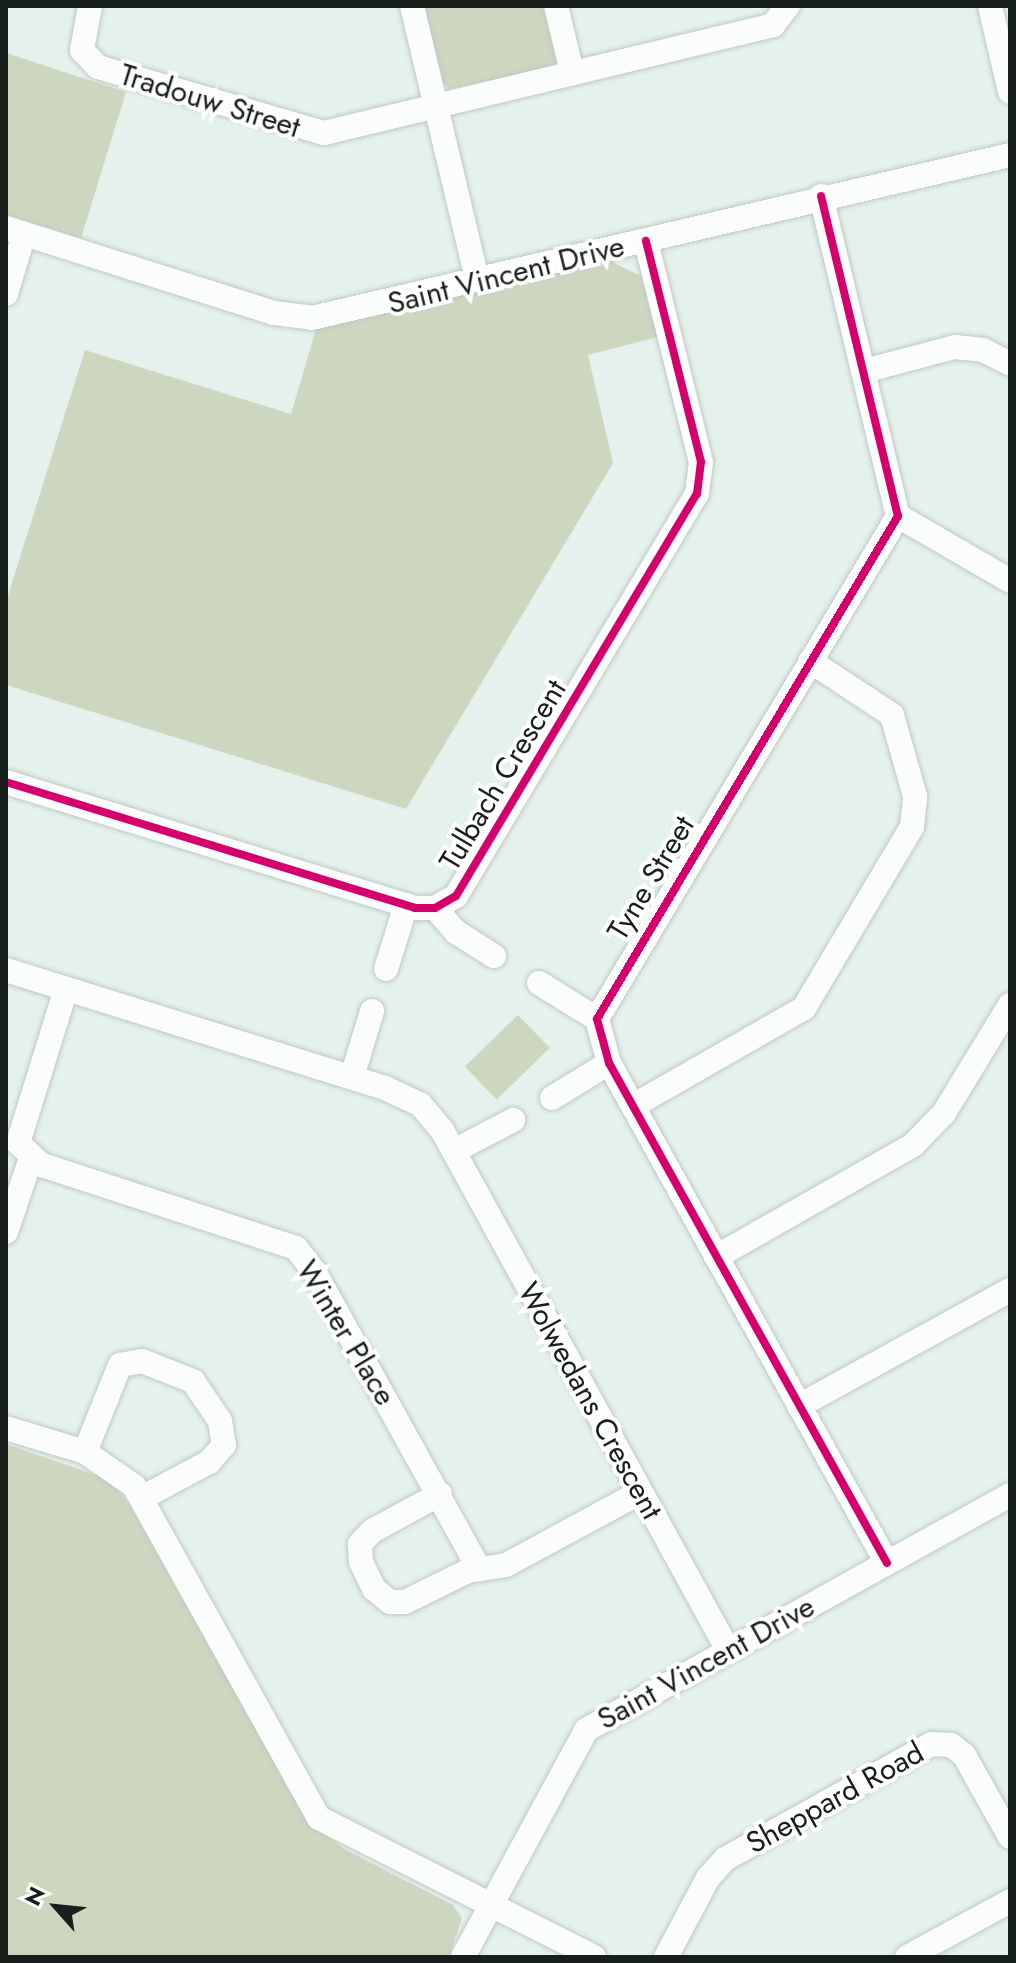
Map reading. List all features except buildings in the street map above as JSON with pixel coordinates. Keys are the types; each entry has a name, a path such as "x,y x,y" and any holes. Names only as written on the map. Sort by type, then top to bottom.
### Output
{"street":[{"name":"Tradouw Street","path":"90,6 82,50 98,67 305,131 436,106"},
{"path":"412,6 477,279"},
{"path":"556,6 572,72"},
{"path":"436,106 773,25 788,6"},
{"path":"990,6 1010,92"},
{"name":"Saint Vincent Drive","path":"15,231 274,313 312,318 646,241 821,196 1010,155"},
{"path":"821,196 898,516 1010,581"},
{"path":"6,294 15,231"},
{"name":"Tulbach Crescent","path":"6,782 406,905 435,908 462,890 697,494 701,462 646,241"},
{"path":"864,371 955,347 983,350 1010,364"},
{"name":"Tyne Street","path":"597,1019 898,516"},
{"path":"633,1106 804,1008 912,827 915,796 892,715 810,661"},
{"path":"386,969 406,905"},
{"name":"Tulbach Crescent","path":"435,908 456,932 494,956"},
{"name":"Wolwedans Crescent","path":"6,970 352,1077 420,1104 454,1151 639,1493 728,1650"},
{"path":"539,983 597,1019 609,1063 887,1563"},
{"path":"6,1232 18,1147 66,989"},
{"path":"716,1257 913,1145 944,1113 1010,1005"},
{"path":"352,1077 372,1011"},
{"path":"552,1098 609,1063"},
{"path":"454,1151 513,1120"},
{"name":"Winter Place","path":"18,1147 296,1248 440,1494 479,1569"},
{"path":"799,1406 1010,1290"},
{"path":"85,1452 120,1365 142,1361 193,1381 220,1421 224,1445 209,1462 142,1498"},
{"path":"6,1428 85,1452 121,1473 142,1498 319,1818 594,1957"},
{"path":"440,1494 365,1537 358,1552 374,1589 397,1604 479,1569 506,1565 639,1493"},
{"name":"Saint Vincent Drive","path":"463,1957 586,1730 1010,1495"},
{"name":"Sheppard Road","path":"666,1957 708,1878 725,1859 932,1744 959,1749 1010,1837"},
{"path":"907,1957 1010,1901"}],"green space":[{"path":"422,6 548,6 562,66 449,89 440,79"},
{"path":"6,53 126,92 81,238 6,215"},
{"path":"610,261 641,276 657,337 588,355 613,463 406,809 6,685 6,602 85,350 291,414 316,329"},
{"path":"518,1015 550,1048 497,1099 465,1066"},
{"path":"6,1444 110,1480 130,1506 307,1820 344,1849 453,1905 462,1918 449,1957 6,1957"}],"cycle path":[{"path":"821,196 898,516 597,1019 609,1063 887,1563"},
{"path":"6,782 415,908 435,908 456,896 697,494 701,462 646,241"}]}
